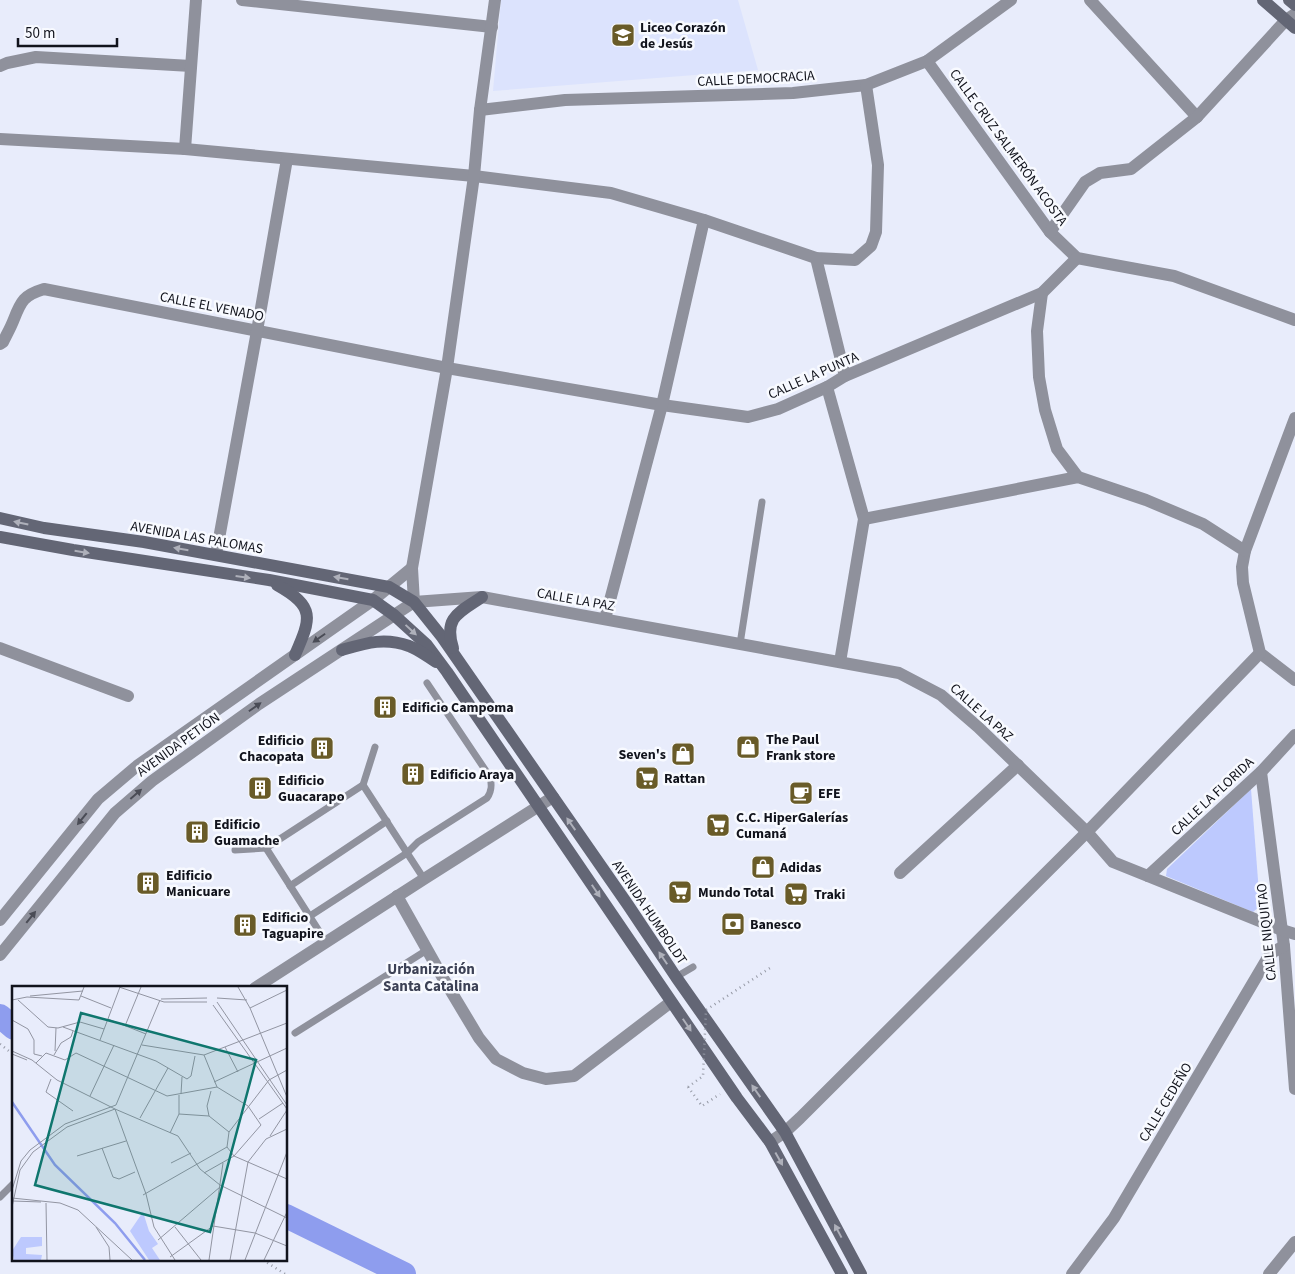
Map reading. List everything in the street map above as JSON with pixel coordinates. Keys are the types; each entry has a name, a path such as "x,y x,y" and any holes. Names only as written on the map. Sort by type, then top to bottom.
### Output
{"main road":[{"path":"1263,0 1292,21"},
{"path":"1289,0 1295,5"},
{"name":"AVENIDA LAS PALOMAS","path":"0,518 44,528 144,542 389,587"},
{"path":"0,537 83,552 269,580 373,600 394,615 427,645 443,666 671,1002 770,1142 842,1273 858,1268"},
{"path":"269,580 300,601 307,612 307,624 295,655"},
{"name":"AVENIDA HUMBOLDT","path":"389,587 414,602 442,637 785,1132 858,1268"},
{"path":"458,660 450,637 451,622 458,612 482,597"},
{"path":"342,650 378,641 394,642 410,646 443,666"}],"street":[{"path":"184,149 196,0"},
{"path":"242,0 331,5 492,27"},
{"path":"414,602 412,568 447,368 474,176 480,110 495,0"},
{"name":"CALLE DEMOCRACIA","path":"480,110 565,100 793,93 866,85 927,61 1011,0"},
{"path":"1090,0 1197,117"},
{"path":"1050,232 1085,182 1100,173 1131,169 1197,117 1292,21"},
{"path":"0,66 36,57 191,66"},
{"name":"CALLE CRUZ SALMERÓN ACOSTA","path":"927,61 1050,232 1077,258"},
{"path":"0,139 184,149 287,158 474,176 611,193 704,220 816,258 856,260 871,246 876,232 878,165 866,85"},
{"path":"216,555 287,158"},
{"path":"605,619 662,405 704,220"},
{"path":"816,258 845,376"},
{"path":"1077,258 1174,276 1295,320"},
{"name":"CALLE LA PUNTA","path":"447,368 662,405 748,417 778,409 827,387 845,376 1042,293 1077,258"},
{"name":"CALLE EL VENADO","path":"0,344 3,342 14,320 17,309 24,299 33,292 44,288 447,368"},
{"path":"1042,293 1037,331 1039,376 1045,410 1057,448 1078,477"},
{"path":"827,387 864,520 840,662"},
{"path":"1295,418 1245,551 1242,567 1243,583 1260,653 1295,680"},
{"path":"864,520 1078,477 1146,500 1203,524 1245,551"},
{"name":"AVENIDA PETIÓN","path":"0,920 98,799 136,766 373,600 412,568"},
{"name":"CALLE LA PAZ","path":"414,602 482,597 899,673 941,694 1088,832 1113,862 1295,934"},
{"name":"AVENIDA PETIÓN","path":"0,955 115,813 152,781 259,704 414,602"},
{"path":"0,648 128,696"},
{"path":"770,1142 785,1132 800,1118 1088,832 1260,653"},
{"name":"CALLE LA FLORIDA","path":"1148,876 1261,772 1295,735"},
{"path":"900,872 1018,765"},
{"name":"CALLE NIQUITAO","path":"1261,772 1284,946 1295,1089"},
{"path":"258,986 553,797"},
{"path":"397,896 479,1038 496,1059 523,1073 546,1079 574,1076 671,1002"},
{"name":"CALLE CEDEÑO","path":"1072,1274 1114,1218 1267,959 1284,946"},
{"path":"1269,1274 1295,1242"}],"lane":[{"path":"740,644 762,502"},
{"path":"310,916 407,853 418,842 487,798 491,793 490,777 427,683"},
{"path":"235,850 266,848 363,785 375,747"},
{"path":"363,785 424,879"},
{"path":"290,886 386,821"},
{"path":"266,848 326,942"},
{"path":"295,1034 427,950"},
{"path":"676,977 693,966"},
{"path":"0,1197 12,1185"}],"path":[{"path":"730,1087 702,1106 688,1087 703,1076 706,1010 770,968 768,965"},
{"path":"0,1044 12,1053"},
{"path":"266,1262 285,1274"}],"shaded area":[{"name":"Liceo Corazón de Jesús","path":"501,0 738,0 758,70 493,91"},
{"path":"1251,789 1260,906 1253,912 1166,876 1167,869"}],"waterway":[{"path":"0,1016 12,1026"},
{"path":"288,1217 404,1274"}],"place":[{"name":"Liceo Corazón de Jesús","path":"623,35"},
{"name":"Edificio Campoma","path":"385,707"},
{"name":"The Paul Frank store","path":"748,747"},
{"name":"Edificio Chacopata","path":"322,748"},
{"name":"Seven's","path":"683,754"},
{"name":"Edificio Araya","path":"413,774"},
{"name":"Rattan","path":"647,778"},
{"name":"Edificio Guacarapo","path":"260,788"},
{"name":"EFE","path":"801,793"},
{"name":"C.C. HiperGalerías Cumaná","path":"718,825"},
{"name":"Edificio Guamache","path":"197,832"},
{"name":"Adidas","path":"763,867"},
{"name":"Edificio Manicuare","path":"148,883"},
{"name":"Mundo Total","path":"680,892"},
{"name":"Traki","path":"796,894"},
{"name":"Banesco","path":"733,924"},
{"name":"Edificio Taguapire","path":"245,925"}],"district":[{"name":"Urbanización Santa Catalina","path":"431,978"}]}
